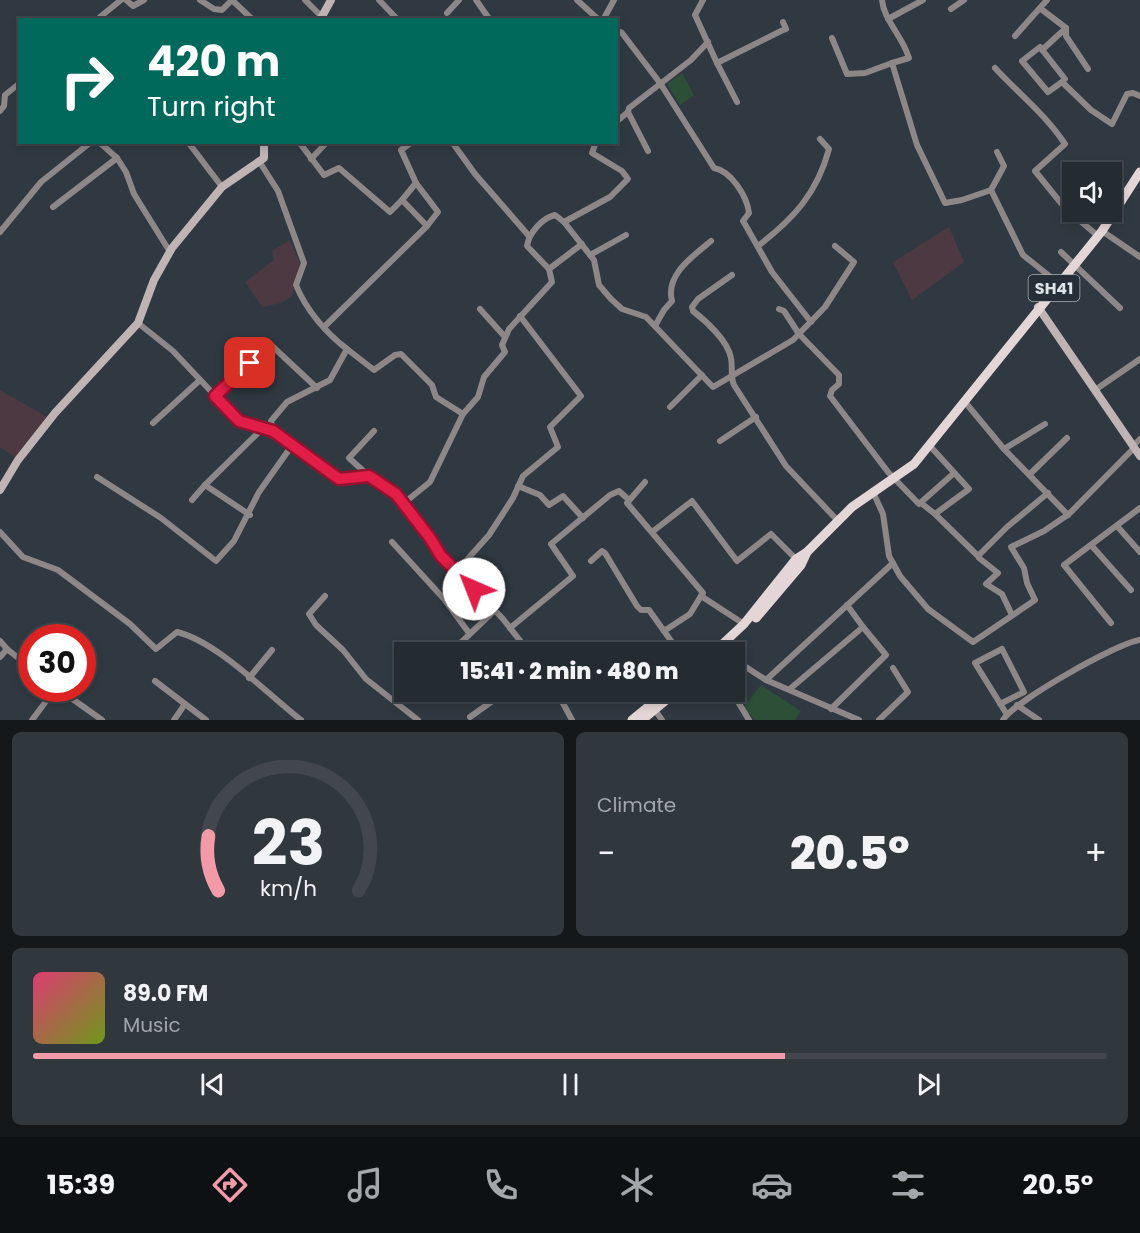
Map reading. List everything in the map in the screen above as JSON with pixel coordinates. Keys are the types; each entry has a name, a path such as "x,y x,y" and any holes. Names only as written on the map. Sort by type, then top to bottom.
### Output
{"main road":[{"name":"SH41","path":"965,402 1038,307 1100,233 1140,172"},
{"path":"732,642 778,588 796,559 807,552 838,521 873,492 914,464 965,402"},
{"path":"725,642 801,566 807,552"},
{"path":"632,720 654,702"},
{"path":"642,720 664,702"}],"street":[{"path":"101,18 124,0 133,6 144,0"},
{"path":"200,0 214,9 222,10 232,0 251,18"},
{"path":"305,0 323,17 331,0"},
{"path":"379,0 396,18"},
{"path":"447,13 459,0"},
{"path":"476,0 489,18"},
{"path":"577,0 597,18"},
{"path":"604,18 614,0"},
{"path":"703,0 695,15 737,102"},
{"path":"832,38 847,74 865,73 909,58 903,40 888,19 882,0"},
{"path":"888,19 922,0"},
{"path":"951,9 964,0"},
{"path":"1015,36 1047,0"},
{"path":"1041,9 1066,28"},
{"path":"717,63 786,29 783,22"},
{"path":"1042,50 1066,28"},
{"path":"1066,28 1066,36 1088,69"},
{"path":"618,31 622,33 660,83 704,156 714,168 728,173 734,181 749,207 749,213 743,221 777,279 811,322"},
{"path":"618,120 628,112 634,102 691,60 708,42"},
{"path":"1040,47 1065,80 1062,82 1048,92 1022,61 1040,47"},
{"path":"892,63 917,145 945,202 962,200 991,190 1004,166 997,152"},
{"path":"995,68 1040,110 1065,144 1035,171 1065,208 1140,257"},
{"path":"1062,82 1081,101 1112,124 1127,94 1133,93 1140,96"},
{"path":"0,111 4,106 2,96 18,84"},
{"path":"628,112 648,151"},
{"path":"758,246 799,211 824,170 829,149 820,139"},
{"path":"0,232 41,182 88,144"},
{"path":"105,144 126,172 134,194 170,252"},
{"path":"190,144 222,187"},
{"path":"0,490 18,460 55,413 138,323 154,280 170,252 222,187 264,158 264,144"},
{"path":"300,144 324,175 339,168 390,212 416,183"},
{"path":"311,159 325,144"},
{"path":"324,327 427,226 438,212 416,183 401,150 409,144"},
{"path":"454,144 488,190 529,236"},
{"path":"564,222 610,197 628,179 622,171 592,153 595,144"},
{"path":"53,207 117,158"},
{"path":"259,161 278,191 304,263 296,285 301,298 324,327 374,370 395,355 401,354 432,385 436,397 463,414"},
{"path":"991,190 1023,255 1058,283"},
{"path":"402,200 427,226"},
{"path":"404,503 430,482 463,414 478,397 484,377 505,352 502,345 509,328 552,282 549,269 527,246 529,236 549,216 555,215 564,222 594,260 599,285 610,299 622,309 646,317 713,387 799,334 811,322 837,291 854,262 835,246"},
{"path":"590,255 626,235"},
{"path":"655,326 672,301 670,293 673,278 711,241"},
{"path":"549,269 582,244"},
{"path":"1061,252 1120,308"},
{"path":"732,275 698,299 692,307 729,350 731,378 786,466 838,521"},
{"path":"1038,307 1140,456"},
{"path":"480,309 505,337"},
{"path":"778,309 784,311 799,334 839,375 839,384 832,390 830,396 893,478 919,504 921,503 935,514 978,556 1006,527 1047,493"},
{"path":"457,571 489,535 523,476 558,447 550,428 581,396 520,316"},
{"path":"138,323 173,351 239,421 273,431 339,479 369,476"},
{"path":"215,396 271,345 317,388"},
{"path":"273,431 271,421 287,402 330,380 347,349"},
{"path":"1095,390 1140,359"},
{"path":"670,407 702,375"},
{"path":"153,423 200,380"},
{"path":"965,402 1004,449 1068,515"},
{"path":"720,441 756,417"},
{"path":"1004,449 1045,424"},
{"path":"192,500 262,429"},
{"path":"374,431 349,458 369,476 396,494 441,556 521,642"},
{"path":"1030,474 1067,438"},
{"path":"873,492 882,514 886,546 892,563 908,587 928,609 974,642 1035,600 1027,583 1024,568 1011,547 1044,531 1068,515 1140,439"},
{"path":"97,477 161,518 216,561 234,541 259,492 293,444"},
{"path":"930,446 969,489 935,514"},
{"path":"921,503 953,474"},
{"path":"628,499 645,482"},
{"path":"205,485 249,515"},
{"path":"518,486 540,495 549,505 563,496 583,518"},
{"path":"510,628 573,576 551,544 610,495 619,491 628,499 627,503 703,593 690,614 664,631"},
{"path":"652,532 692,501 737,561 771,534 796,559"},
{"path":"1111,623 1064,565 1140,508"},
{"path":"1117,526 1140,552"},
{"path":"0,532 23,556 58,570 130,624 156,649 177,632 185,634 210,647 301,720"},
{"path":"392,542 444,599 469,633"},
{"path":"1091,545 1131,590"},
{"path":"591,561 602,551 605,553 637,606 641,610 649,610 672,642"},
{"path":"979,558 998,573 986,584 1002,594 1012,615"},
{"path":"766,680 892,563"},
{"path":"325,596 309,614 316,625 343,650 366,679 417,720"},
{"path":"701,596 744,624"},
{"path":"831,710 886,655 848,605"},
{"path":"460,642 494,611"},
{"path":"790,688 863,627"},
{"path":"1000,704 1024,692 1002,649 975,663 1000,704 1005,717 1017,705 1068,674 1128,643 1140,640"},
{"path":"0,642 18,658"},
{"path":"0,657 7,649"},
{"path":"249,678 272,650"},
{"path":"745,666 766,680 790,688 831,710 858,720"},
{"path":"879,720 908,692 893,668"},
{"path":"155,681 206,720"},
{"path":"32,720 46,702"},
{"path":"76,702 102,720"},
{"path":"470,717 491,702"},
{"path":"562,702 572,720"},
{"path":"738,702 749,720"},
{"path":"174,720 185,704"},
{"path":"1017,705 1039,720"},
{"path":"655,710 662,720"}],"shaded area":[{"path":"949,227 964,262 912,300 893,262"},
{"path":"290,240 301,266 292,296 281,303 262,307 245,282 274,260 272,251"},
{"path":"0,390 47,417 15,457 0,447"}],"green space":[{"path":"682,73 694,95 680,105 667,84"},
{"path":"761,685 801,711 795,720 756,720 743,708"}],"route":[{"path":"250,363 215,396 239,421 273,431 339,479 369,476 396,494 441,556 474,589"}]}
